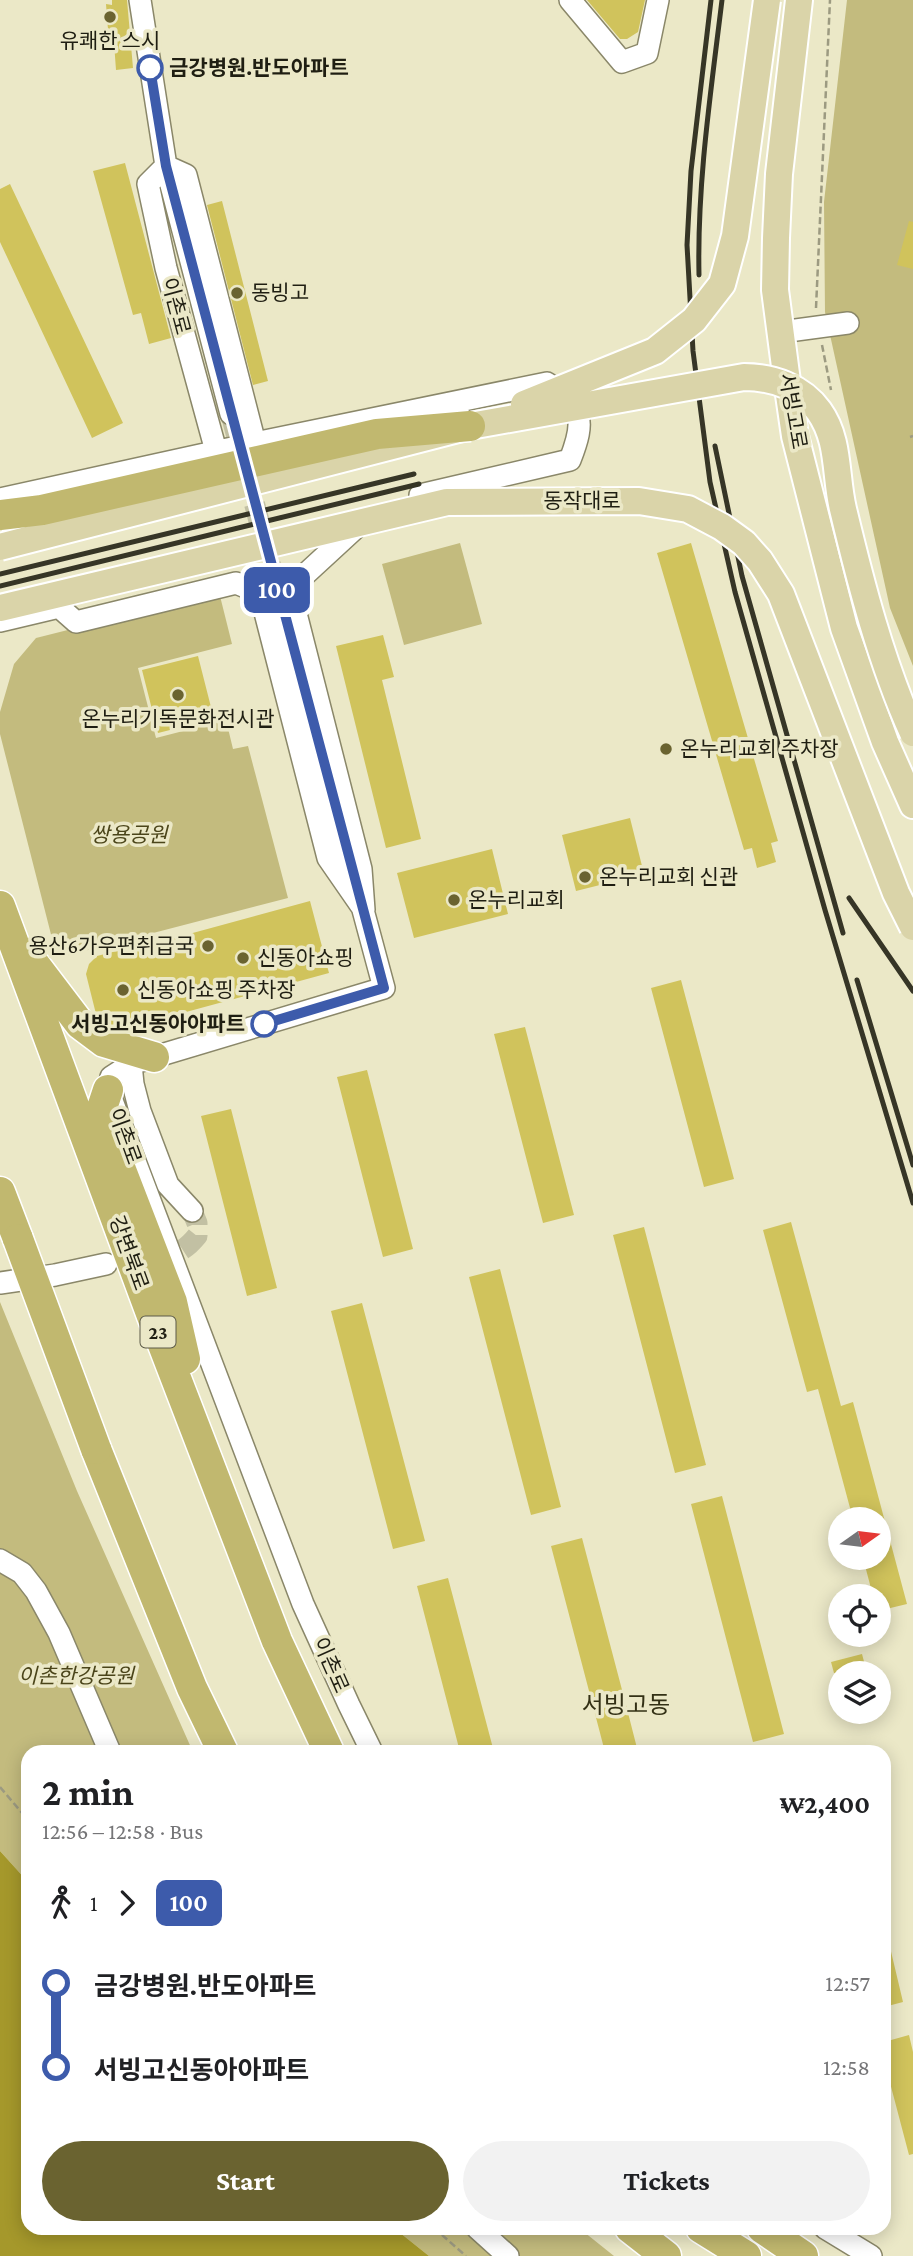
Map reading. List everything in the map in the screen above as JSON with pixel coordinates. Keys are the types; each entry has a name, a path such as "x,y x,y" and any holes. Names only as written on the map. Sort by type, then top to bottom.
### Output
{"highway":[{"path":"0,515 43,510 368,436 470,426"},
{"path":"5,919 80,1024 104,1042 143,1061"},
{"name":"강변북로","path":"5,919 209,1465 278,1641 327,1745"},
{"path":"108,1090 103,1105 104,1126 172,1302 209,1465"},
{"path":"0,1192 96,1449 192,1688 220,1745"},
{"path":"639,2235 666,2256"},
{"path":"712,2235 746,2256"},
{"path":"772,2235 803,2256"}],"main road":[{"path":"470,426 650,354 694,320 714,295 725,274 735,236 767,0"},
{"name":"서빙고로","path":"799,0 778,187 775,290 795,436 844,628 885,742 913,805"},
{"path":"0,547 470,426 744,377 769,378 799,392 819,411 832,439 841,503 856,562 899,701 913,733"},
{"name":"동작대로","path":"0,608 447,502 639,500 688,509 723,527 744,543 760,561 781,594 896,893 913,927"}],"street":[{"name":"이촌로","path":"140,0 166,166 231,414"},
{"path":"570,0 622,62 647,53 658,0"},
{"name":"이촌로","path":"166,166 186,175 255,443"},
{"name":"이촌로","path":"166,166 148,184 166,268 216,451"},
{"path":"781,332 848,323"},
{"path":"0,499 216,451 547,383 567,397 580,416 579,438 570,460 380,505 285,596 260,593 236,583 76,622 60,607 0,621"},
{"path":"260,593 328,858 363,910"},
{"name":"이촌로","path":"285,596 384,988 143,1061 111,1077 108,1090 303,1604 368,1745"},
{"path":"143,1061 133,1084 140,1111 168,1185 192,1211"},
{"path":"0,1283 106,1264"},
{"path":"0,1560 22,1573 36,1591 59,1633 107,1745"},
{"path":"485,2235 508,2256"},
{"path":"836,2235 871,2256"}],"path":[{"path":"818,327 816,304 830,0"},
{"path":"0,1787 21,1812"},
{"path":"442,2235 466,2256"}],"green space":[{"path":"847,0 913,0 913,666 890,608 825,312 824,202"},
{"path":"460,543 482,624 404,645 382,564"},
{"name":"쌍용공원","path":"219,592 232,644 138,668 156,738 226,720 233,749 248,746 288,898 57,958 0,734 0,712 14,664 36,638"},
{"name":"이촌한강공원","path":"0,1302 77,1491 190,1745 21,1745 21,1874 0,1851"},
{"path":"403,2235 588,2235 614,2256 429,2256"}],"shaded area":[{"path":"0,1851 21,1874 21,2235 403,2235 429,2256 0,2256"}],"building":[{"path":"112,0 127,0 133,68 116,70 113,29 108,30 106,4 112,5"},
{"path":"587,0 645,0 638,32 627,39 620,39"},
{"path":"125,163 171,338 149,344 141,313 133,315 93,171"},
{"path":"10,184 123,423 92,438 0,242 0,189"},
{"path":"222,201 268,381 253,385 207,205"},
{"path":"909,221 913,222 913,269 897,265"},
{"path":"691,543 778,841 771,843 776,862 757,868 752,848 744,850 657,553"},
{"path":"383,635 394,677 382,680 421,839 386,848 336,646"},
{"name":"온누리기독문화전시관","path":"198,656 214,719 158,733 142,670"},
{"name":"온누리교회","path":"630,818 644,874 576,891 562,835"},
{"name":"온누리교회","path":"492,849 508,914 414,938 397,873"},
{"name":"신동아쇼핑","path":"310,901 329,973 164,1018 165,1022 130,1031 112,1026 96,1014 86,974 89,964 97,956 144,944 145,946"},
{"path":"681,980 734,1179 704,1187 651,988"},
{"path":"525,1027 574,1215 543,1223 494,1034"},
{"path":"367,1070 413,1249 383,1257 337,1077"},
{"path":"231,1109 277,1288 247,1296 201,1116"},
{"path":"791,1222 841,1406 853,1402 881,1507 850,1507 818,1389 807,1392 763,1230"},
{"path":"644,1227 706,1465 675,1473 613,1235"},
{"path":"500,1269 561,1507 531,1515 469,1277"},
{"path":"362,1303 425,1541 393,1549 331,1311"},
{"path":"722,1496 784,1734 753,1742 691,1504"},
{"path":"582,1538 636,1745 603,1745 551,1546"},
{"path":"891,1544 907,1604 891,1608 891,1584 870,1584 866,1570 891,1570"},
{"path":"448,1578 492,1745 458,1745 417,1586"},
{"path":"862,1654 864,1661 835,1661"},
{"path":"891,1951 903,2002 891,2005"},
{"path":"909,2035 913,2052 913,2154 909,2155 891,2087 891,2040"}],"tunnel":[{"path":"231,414 281,605"},
{"path":"153,1258 178,1252 197,1236 197,1223 192,1211"}],"railway":[{"path":"711,0 691,171 687,245 693,351 710,482 735,592 825,910 913,1203"},
{"path":"699,275 702,172 722,0"},
{"path":"715,446 742,576 843,933"},
{"path":"0,574 414,474"},
{"path":"0,586 419,484"},
{"path":"849,898 913,991"},
{"path":"857,980 913,1165"}],"bus line":[{"name":"100","path":"150,68 166,166 384,988 264,1024"}],"place":[{"name":"유쾌한 스시","path":"110,17"},
{"name":"금강병원.반도아파트","path":"150,68"},
{"name":"동빙고","path":"237,293"},
{"name":"온누리기독문화전시관","path":"178,695"},
{"name":"온누리교회 주차장","path":"666,749"},
{"name":"온누리교회 신관","path":"585,877"},
{"name":"온누리교회","path":"454,900"},
{"name":"용산6가우편취급국","path":"208,946"},
{"name":"신동아쇼핑","path":"243,958"},
{"name":"신동아쇼핑 주차장","path":"123,990"},
{"name":"서빙고신동아아파트","path":"264,1024"}],"district":[{"name":"서빙고동","path":"626,1705"}]}
